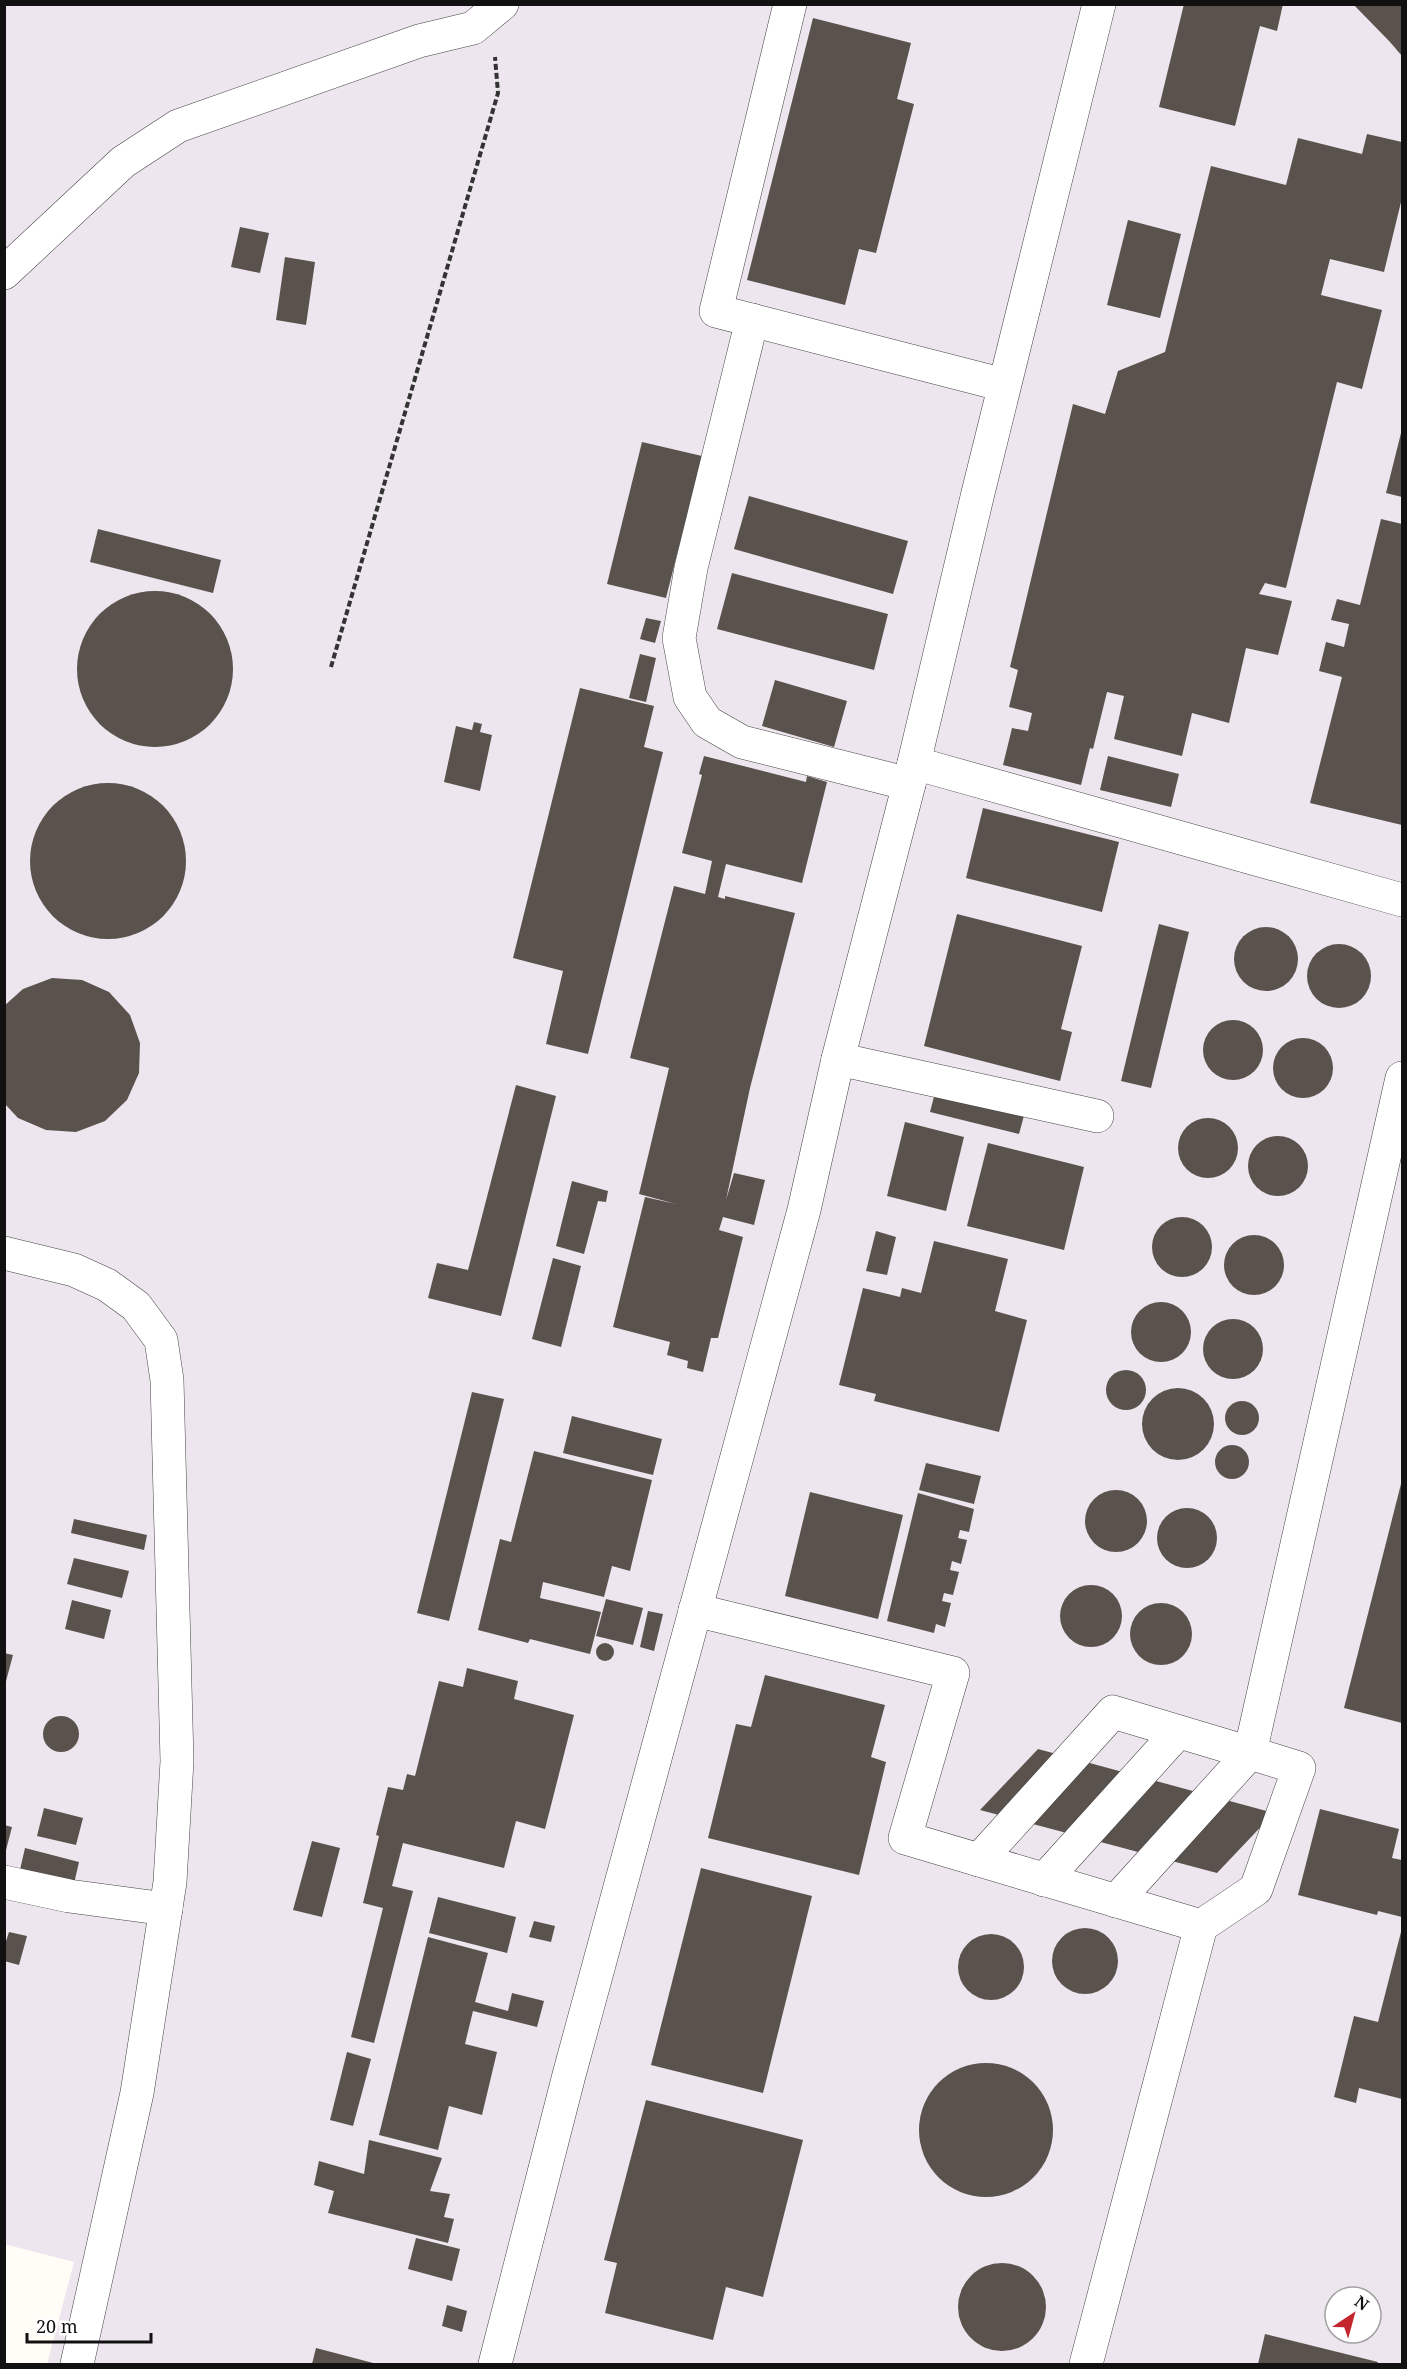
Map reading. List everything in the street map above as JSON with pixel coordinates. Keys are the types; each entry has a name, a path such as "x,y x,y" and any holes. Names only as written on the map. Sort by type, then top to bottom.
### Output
{"lane":[{"path":"4,273 123,162 178,126 419,40 473,28 502,4"},
{"path":"790,4 716,311 1004,385"},
{"path":"495,2364 569,2075 804,1210 838,1059 911,774 1098,4"},
{"path":"752,320 690,568 679,638 690,697 707,722 742,742 911,774 1402,900"},
{"path":"838,1059 1097,1116"},
{"path":"1116,1901 1250,1753 1402,1078"},
{"path":"4,1253 74,1270 107,1285 136,1306 161,1340 167,1380 177,1761 170,1881 137,2093 77,2364"},
{"path":"695,1610 953,1673 905,1838 1201,1926"},
{"path":"979,1860 1113,1712 1299,1768 1256,1889 1201,1926 1086,2364"},
{"path":"1044,1880 1178,1732"},
{"path":"4,1882 69,1896 166,1909"}],"path":[{"path":"331,667 498,93 496,58 473,28"}],"shaded area":[{"path":"4,5 1402,5 1402,2364 47,2364 74,2262 4,2244"}],"building":[{"path":"1184,4 1283,4 1277,31 1260,26 1235,126 1159,107"},
{"path":"1353,4 1402,4 1402,56 1390,42"},
{"path":"813,18 911,43 897,99 914,104 876,253 859,249 845,305 747,280"},
{"path":"1367,134 1402,142 1402,198 1384,272 1330,259 1321,295 1382,310 1362,389 1337,382 1286,588 1265,583 1259,594 1292,601 1278,655 1246,648 1229,723 1192,713 1182,756 1114,739 1124,696 1107,692 1093,749 1090,748 1081,785 1003,765 1012,728 1028,731 1032,713 1009,707 1018,670 1010,667 1073,404 1105,414 1118,371 1165,352 1211,166 1286,185 1298,138 1362,154"},
{"path":"1128,220 1181,234 1160,318 1107,305"},
{"path":"240,227 269,233 260,273 231,267"},
{"path":"285,257 315,262 306,325 276,320"},
{"path":"1402,429 1402,497 1386,493"},
{"path":"642,442 702,456 666,598 607,584"},
{"path":"749,496 908,541 893,594 734,549"},
{"path":"1381,519 1402,524 1402,825 1310,803 1342,677 1319,671 1326,642 1344,647 1349,624 1331,620 1337,599 1360,605"},
{"path":"98,529 221,560 213,593 90,562"},
{"path":"732,573 888,614 874,670 717,629"},
{"path":"155,591 170,592 185,597 199,604 210,614 220,625 227,639 232,654 232,684 227,699 220,713 210,724 199,734 185,741 170,746 155,747 140,746 125,741 111,734 100,724 90,713 83,699 78,684 77,669 78,654 83,639 90,625 100,614 111,604 125,597 140,592"},
{"path":"646,618 661,621 655,643 640,639"},
{"path":"640,654 656,658 646,702 629,698"},
{"path":"775,680 847,701 834,747 762,726"},
{"path":"580,688 654,706 644,747 663,752 588,1054 546,1044 563,971 513,958"},
{"path":"474,722 482,724 480,732 492,735 480,791 444,782 456,726 472,730"},
{"path":"704,756 806,782 807,776 827,782 802,883 726,864 718,897 725,899 725,896 795,913 750,1088 726,1200 734,1173 765,1180 754,1225 723,1217 719,1230 743,1237 718,1338 711,1338 703,1372 687,1368 688,1361 667,1355 670,1342 613,1327 645,1197 676,1204 639,1194 669,1068 630,1058 674,886 705,894 712,861 682,853 702,775 699,774"},
{"path":"1108,756 1179,774 1171,807 1100,790"},
{"path":"108,783 123,784 138,789 163,806 180,831 185,846 185,876 180,891 163,916 138,933 123,938 108,939 93,938 78,933 53,916 36,891 31,876 30,861 31,846 36,831 53,806 78,789 93,784"},
{"path":"983,808 1119,842 1102,912 966,878"},
{"path":"957,914 1082,946 1061,1029 1072,1032 1060,1081 924,1046"},
{"path":"1159,924 1189,932 1151,1088 1121,1081"},
{"path":"1260,927 1272,927 1289,936 1296,947 1298,959 1296,971 1289,982 1272,991 1260,991 1248,986 1239,977 1234,965 1234,953 1239,941 1248,932"},
{"path":"1333,944 1345,944 1362,953 1369,964 1371,976 1369,988 1362,999 1345,1008 1333,1008 1321,1003 1312,994 1307,982 1307,970 1312,958 1321,949"},
{"path":"52,978 82,980 109,992 130,1015 140,1043 139,1073 127,1100 105,1121 76,1132 46,1130 18,1118 4,1103 4,1006 23,989"},
{"path":"1233,1020 1250,1025 1258,1033 1263,1050 1258,1067 1250,1075 1233,1080 1216,1075 1208,1067 1203,1050 1208,1033 1216,1025"},
{"path":"1303,1038 1320,1043 1328,1051 1333,1068 1328,1085 1320,1093 1303,1098 1286,1093 1278,1085 1273,1068 1278,1051 1286,1043"},
{"path":"516,1085 556,1096 501,1316 428,1298 437,1263 468,1270"},
{"path":"936,1089 1025,1112 1019,1134 930,1112"},
{"path":"1208,1118 1225,1123 1233,1131 1238,1148 1233,1165 1225,1173 1208,1178 1191,1173 1183,1165 1178,1148 1183,1131 1191,1123"},
{"path":"905,1122 964,1137 946,1211 887,1196"},
{"path":"1278,1136 1295,1141 1303,1149 1308,1166 1303,1183 1295,1191 1278,1196 1261,1191 1253,1183 1248,1166 1253,1149 1261,1141"},
{"path":"988,1143 1084,1167 1064,1250 967,1226"},
{"path":"572,1181 608,1191 606,1202 598,1201 584,1254 556,1246"},
{"path":"1182,1217 1199,1222 1207,1230 1212,1247 1207,1264 1199,1272 1182,1277 1165,1272 1157,1264 1152,1247 1157,1230 1165,1222"},
{"path":"876,1231 896,1237 887,1275 866,1271"},
{"path":"1254,1235 1271,1240 1279,1248 1284,1265 1279,1282 1271,1290 1254,1295 1237,1290 1229,1282 1224,1265 1229,1248 1237,1240"},
{"path":"934,1241 1008,1259 995,1311 1027,1320 999,1432 874,1401 876,1394 839,1385 863,1288 900,1297 902,1288 921,1293"},
{"path":"553,1258 581,1266 561,1347 532,1339"},
{"path":"1161,1302 1178,1307 1186,1315 1191,1332 1186,1349 1178,1357 1161,1362 1144,1357 1136,1349 1131,1332 1136,1315 1144,1307"},
{"path":"1233,1319 1250,1324 1258,1332 1263,1349 1258,1366 1250,1374 1233,1379 1216,1374 1208,1366 1203,1349 1208,1332 1216,1324"},
{"path":"1126,1370 1140,1376 1146,1390 1140,1404 1126,1410 1112,1404 1106,1390 1112,1376"},
{"path":"1178,1388 1198,1394 1208,1404 1214,1424 1208,1444 1198,1454 1178,1460 1158,1454 1148,1444 1142,1424 1148,1404 1158,1394"},
{"path":"472,1392 504,1399 449,1621 417,1613"},
{"path":"1242,1401 1254,1406 1259,1418 1254,1430 1242,1435 1230,1430 1225,1418 1230,1406"},
{"path":"572,1416 662,1439 653,1475 563,1453"},
{"path":"1232,1445 1244,1450 1249,1462 1244,1474 1232,1479 1220,1474 1215,1462 1220,1450"},
{"path":"534,1451 652,1480 630,1571 612,1566 604,1597 543,1582 540,1598 601,1612 590,1654 530,1639 528,1643 478,1630 500,1539 511,1542"},
{"path":"926,1463 981,1476 974,1504 919,1490"},
{"path":"1402,1480 1402,1723 1344,1708"},
{"path":"1110,1490 1122,1490 1138,1499 1145,1509 1147,1521 1145,1533 1138,1543 1122,1552 1110,1552 1099,1547 1090,1538 1085,1527 1085,1515 1090,1504 1099,1495"},
{"path":"810,1492 903,1515 878,1619 785,1596"},
{"path":"918,1493 974,1509 969,1532 960,1530 958,1538 967,1540 961,1564 952,1561 950,1570 959,1572 953,1595 944,1593 942,1601 951,1603 945,1627 936,1624 934,1633 887,1621"},
{"path":"1187,1508 1208,1517 1217,1538 1208,1559 1187,1568 1166,1559 1157,1538 1166,1517"},
{"path":"74,1519 147,1535 144,1550 71,1533"},
{"path":"74,1558 129,1571 122,1598 67,1584"},
{"path":"1085,1585 1097,1585 1113,1594 1120,1604 1122,1616 1120,1628 1113,1638 1097,1647 1085,1647 1074,1642 1065,1633 1060,1622 1060,1610 1065,1599 1074,1590"},
{"path":"606,1599 643,1608 633,1645 596,1636"},
{"path":"72,1600 111,1610 104,1639 65,1629"},
{"path":"1155,1603 1167,1603 1183,1612 1190,1622 1192,1634 1190,1646 1183,1656 1167,1665 1155,1665 1144,1660 1135,1651 1130,1640 1130,1628 1135,1617 1144,1608"},
{"path":"648,1611 663,1614 654,1651 640,1647"},
{"path":"605,1643 611,1646 614,1652 611,1658 605,1661 599,1658 596,1652 599,1646"},
{"path":"4,1653 13,1655 5,1685 4,1685"},
{"path":"467,1668 518,1681 514,1699 574,1715 545,1829 516,1821 504,1868 403,1843 392,1886 413,1891 374,2043 351,2037 383,1908 363,1903 388,1787 403,1790 407,1774 415,1776 439,1681 463,1687"},
{"path":"765,1675 885,1705 871,1757 886,1762 859,1875 708,1838 736,1724 751,1727"},
{"path":"61,1716 73,1722 79,1734 73,1746 61,1752 49,1746 43,1734 49,1722"},
{"path":"1038,1749 1274,1813 1217,1873 980,1810"},
{"path":"44,1808 83,1818 76,1845 37,1836"},
{"path":"1320,1809 1399,1829 1392,1858 1402,1860 1402,1917 1378,1911 1377,1915 1298,1895"},
{"path":"4,1825 12,1827 5,1854 4,1854"},
{"path":"312,1841 340,1848 322,1917 293,1910"},
{"path":"25,1848 79,1862 73,1888 19,1874"},
{"path":"701,1868 812,1896 763,2093 651,2065"},
{"path":"438,1897 516,1917 507,1953 429,1933"},
{"path":"534,1921 555,1926 551,1942 529,1937"},
{"path":"1079,1928 1091,1928 1109,1937 1116,1948 1118,1961 1116,1974 1109,1985 1098,1992 1079,1994 1066,1989 1057,1980 1052,1967 1052,1955 1057,1942 1066,1933"},
{"path":"1402,1928 1402,2099 1359,2088 1356,2103 1334,2097 1354,2016 1378,2022"},
{"path":"9,1932 27,1936 19,1965 4,1961 4,1947"},
{"path":"997,1934 1015,1943 1022,1954 1024,1967 1022,1980 1015,1991 1004,1998 985,2000 967,1991 960,1980 958,1961 967,1943 978,1936"},
{"path":"428,1937 488,1953 475,2002 508,2011 512,1993 544,2001 537,2027 473,2011 465,2044 497,2052 482,2115 449,2106 438,2150 379,2135"},
{"path":"347,2052 371,2059 353,2126 330,2120"},
{"path":"986,2063 1012,2068 1033,2083 1048,2104 1053,2130 1048,2156 1033,2177 1012,2192 986,2197 960,2192 939,2177 924,2156 919,2130 924,2104 939,2083 960,2068"},
{"path":"646,2100 803,2140 763,2297 726,2287 713,2340 605,2313 617,2263 604,2260"},
{"path":"369,2140 442,2158 430,2191 450,2194 444,2217 454,2219 448,2243 328,2213 334,2191 314,2185 319,2161 364,2174"},
{"path":"416,2238 460,2249 452,2281 408,2269"},
{"path":"1002,2263 1027,2270 1039,2282 1046,2307 1039,2332 1027,2344 1002,2351 977,2344 965,2332 958,2307 965,2282 977,2270"},
{"path":"447,2305 467,2311 462,2332 442,2326"},
{"path":"1265,2334 1378,2362 1377,2364 1258,2364"},
{"path":"316,2348 377,2364 312,2364"}]}
